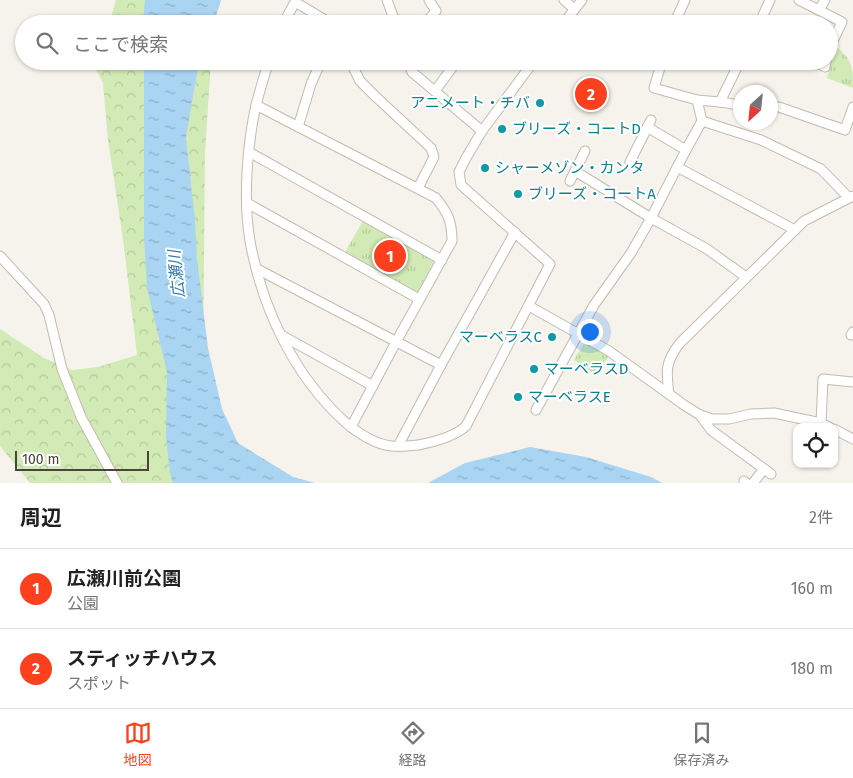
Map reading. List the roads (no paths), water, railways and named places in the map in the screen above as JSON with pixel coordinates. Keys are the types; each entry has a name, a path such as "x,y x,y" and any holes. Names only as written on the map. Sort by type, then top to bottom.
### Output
{"street":[{"path":"387,0 393,15"},
{"path":"429,0 436,11 433,15"},
{"path":"564,0 574,9"},
{"path":"570,15 582,0"},
{"path":"678,15 685,0"},
{"path":"762,15 770,0"},
{"path":"799,0 829,15"},
{"path":"819,10 825,0"},
{"path":"288,15 295,2 317,15"},
{"path":"838,20 842,22 838,30"},
{"path":"266,70 256,105 250,138 247,203 250,240 270,309 292,357 330,408 351,427 372,441 390,446 415,445 437,440 453,434 466,426 550,264 461,185 459,172 482,131 527,70"},
{"path":"298,126 317,70"},
{"path":"354,70 360,81 431,148 434,157 418,188"},
{"path":"411,70 482,131"},
{"path":"435,91 450,70"},
{"path":"659,70 654,88 697,100 733,104"},
{"path":"720,102 736,70"},
{"path":"536,410 594,305 631,253 702,121 697,100"},
{"path":"256,105 436,198 444,208 452,228 452,240 442,260 419,299 351,427"},
{"path":"778,107 845,130 853,107"},
{"path":"669,394 667,366 671,354 680,343 804,221 851,197 821,168 761,140 702,121"},
{"path":"630,162 649,124 686,150"},
{"path":"570,181 585,151"},
{"path":"249,152 442,260"},
{"path":"677,167 795,230"},
{"path":"575,171 651,218 708,249 746,278"},
{"path":"247,203 419,299"},
{"path":"398,446 515,232"},
{"path":"0,256 44,304 49,315 62,369 81,417 117,483"},
{"path":"257,269 441,365"},
{"path":"529,306 610,352 700,415 713,419 729,419 751,414 774,413 816,423"},
{"path":"281,335 373,386"},
{"path":"825,423 823,379 853,382"},
{"path":"700,415 711,430 767,472 753,483"},
{"path":"838,431 853,439"}],"water":[{"path":"145,0 221,0 216,15 144,15"},
{"name":"広瀬川","path":"144,70 197,70 186,137 195,220 197,259 208,348 222,409 238,443 293,477 315,483 173,483 166,436 167,372 147,288 144,236"},
{"path":"530,447 586,457 651,477 662,483 428,483 465,463"}],"place":[{"name":"スティッチハウス","path":"591,94"},
{"name":"アニメート・チバ","path":"540,103"},
{"name":"ブリーズ・コートD","path":"502,129"},
{"name":"シャーメゾン・カンタ","path":"485,168"},
{"name":"ブリーズ・コートA","path":"518,194"},
{"name":"広瀬川前公園","path":"390,256"},
{"name":"マーベラスC","path":"552,337"},
{"name":"マーベラスD","path":"534,369"},
{"name":"マーベラスE","path":"518,397"}]}
